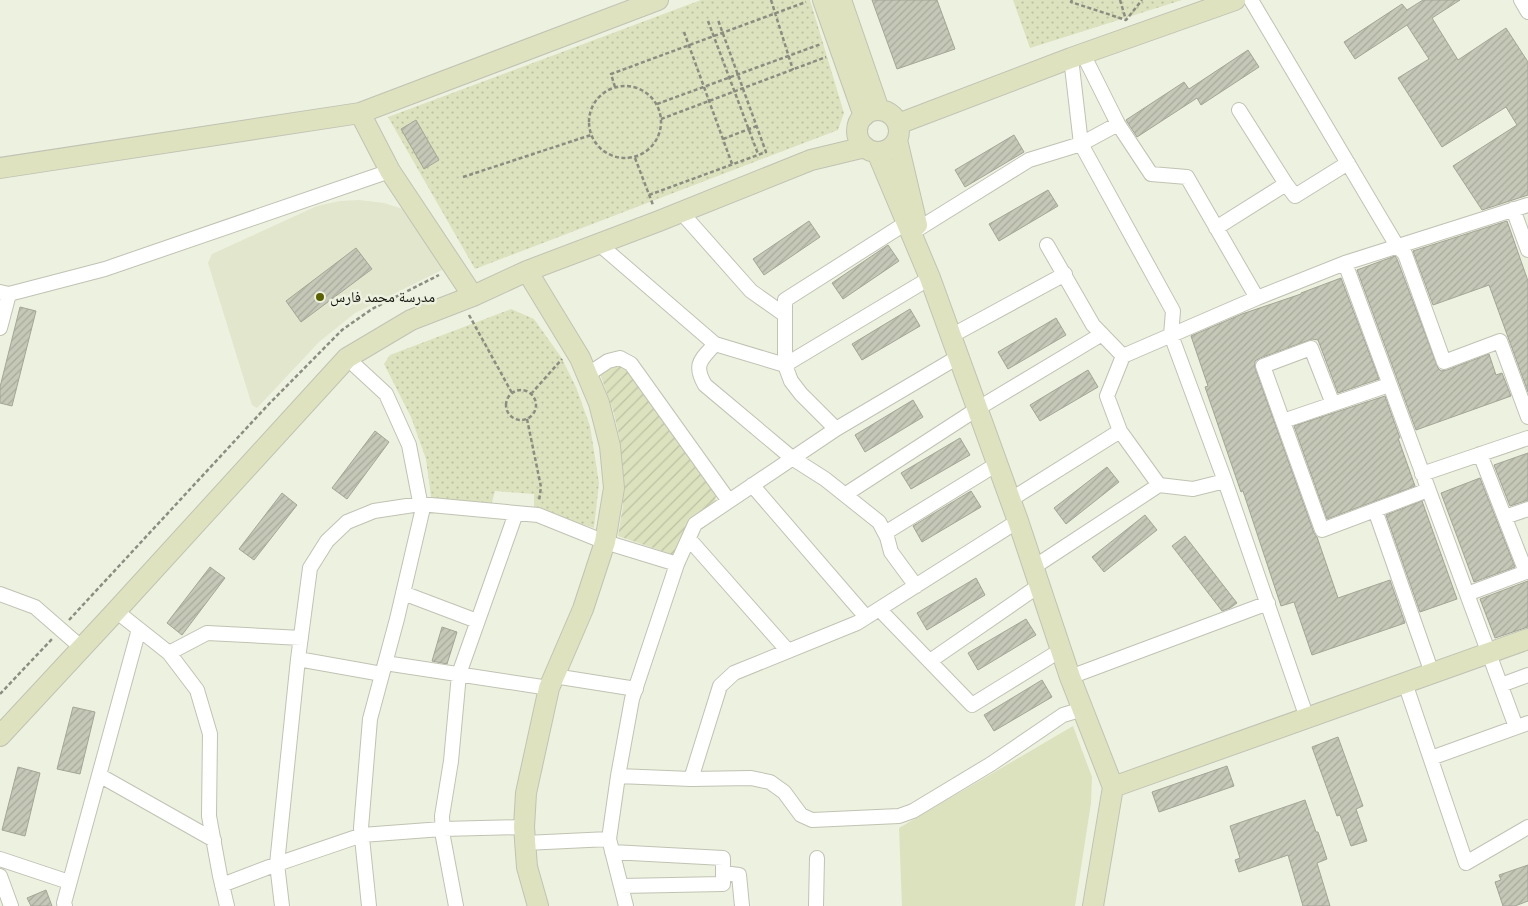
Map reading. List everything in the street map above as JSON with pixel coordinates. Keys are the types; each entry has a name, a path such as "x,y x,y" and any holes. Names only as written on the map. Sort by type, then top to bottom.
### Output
{"main road":[{"path":"0,168 360,114 658,0"},
{"path":"823,0 867,117"},
{"path":"840,0 867,117 858,138 871,149 912,226 1018,521 1070,677 1113,787 1093,906"},
{"path":"0,736 116,612 347,358 411,320 467,299 527,272 811,160 871,149 888,149 897,132 1077,56 1235,0"},
{"path":"811,160 867,117 886,111 892,115 897,132 912,226"},
{"path":"360,114 390,171 454,267 467,299"},
{"path":"527,272 580,358 599,403 610,446 614,488 605,542 583,609 551,682 526,793 524,835 527,867 538,906"},
{"path":"1113,787 1528,638"}],"street":[{"path":"1251,0 1397,246 1405,254 1444,362 1500,340 1528,417"},
{"path":"1521,0 1528,12"},
{"path":"1077,56 1151,174 1187,177 1257,298"},
{"path":"1077,56 1081,144 1173,311 1171,335 1225,481 1307,718"},
{"path":"1239,110 1295,196 1348,163"},
{"path":"836,429 801,394 791,381 786,365 785,300 1029,160 1081,144 1118,124"},
{"path":"0,328 4,293 105,269 390,171"},
{"path":"1216,228 1286,184"},
{"path":"1159,485 1120,431 1107,396 1122,356 1344,263 1528,205"},
{"path":"1513,209 1528,250"},
{"path":"681,212 751,291 785,316"},
{"path":"599,244 715,344 786,365 930,278"},
{"path":"1047,244 1094,324 1122,356"},
{"path":"1344,263 1501,685 1522,725 1431,758"},
{"path":"951,336 1064,274"},
{"path":"846,494 977,409 1102,334"},
{"path":"715,344 699,362 698,370 706,385 792,458 846,494 879,522 891,552 916,586"},
{"path":"1333,404 1312,348 1263,366 1322,530 1428,490"},
{"path":"626,906 610,845 618,776 632,699 678,564 695,524 836,429 958,357"},
{"path":"347,358 386,394 409,445 422,512 370,719 361,828 369,906"},
{"path":"587,374 608,360 620,358 631,364 729,501"},
{"path":"1283,421 1389,385"},
{"path":"1010,500 1120,431"},
{"path":"1422,474 1528,438"},
{"path":"1467,594 1526,572 1480,454"},
{"path":"885,533 997,464"},
{"path":"930,662 1037,576 1159,485 1192,489 1225,481"},
{"path":"752,485 866,617"},
{"path":"282,906 277,864 298,659 310,568 326,541 347,522 374,511 420,504 538,515 605,542 678,564"},
{"path":"1505,517 1528,509"},
{"path":"1375,510 1432,673"},
{"path":"456,906 443,838 442,816 451,761 459,674 516,513"},
{"path":"691,779 720,686 734,673 857,623 1018,521"},
{"path":"689,539 788,651"},
{"path":"403,593 477,621"},
{"path":"0,594 35,607 82,648"},
{"path":"1070,677 1268,603"},
{"path":"880,609 972,705 1061,650"},
{"path":"116,612 169,653 197,690 210,734 209,816 227,906"},
{"path":"65,906 64,903 139,629"},
{"path":"169,653 207,633 301,638"},
{"path":"298,659 636,689"},
{"path":"1501,685 1528,675"},
{"path":"1405,682 1466,863 1528,827"},
{"path":"618,776 691,779 751,778 770,782 784,792 801,815 812,820 899,816 913,811 991,764 1063,715 1083,709"},
{"path":"99,775 214,840"},
{"path":"222,885 362,835 442,828 524,835 723,858 723,884 621,886"},
{"path":"816,906 817,858"},
{"path":"0,859 70,882"},
{"path":"722,873 739,875 742,906"},
{"path":"0,876 11,906"}],"path":[{"path":"771,0 793,70"},
{"path":"615,88 611,74 810,0"},
{"path":"1120,0 1126,20"},
{"path":"1126,20 1142,0"},
{"path":"1070,1 1126,20"},
{"path":"649,195 766,152 718,20"},
{"path":"708,21 758,154"},
{"path":"684,32 732,164"},
{"path":"657,104 788,56 839,45"},
{"path":"661,119 793,70 839,45"},
{"path":"621,86 633,86 644,91 657,104 661,119 660,134 654,145 646,153 634,158 623,159 611,156 601,150 594,141 589,130 592,106 599,97 609,90 621,86"},
{"path":"722,139 757,126"},
{"path":"463,176 591,135"},
{"path":"634,158 659,221"},
{"path":"0,694 267,406 342,330 372,309 454,267"},
{"path":"467,299 512,393"},
{"path":"531,394 573,347"},
{"path":"522,390 531,394 536,403 534,413 527,419 517,420 513,418 507,410 507,401 512,393 522,390"},
{"path":"527,419 541,487 538,515"}],"shaded area":[{"path":"701,0 810,0 844,113 838,130 475,269 388,117"},
{"path":"1013,0 1182,0 1030,48"},
{"path":"359,200 384,203 406,210 444,269 355,313 319,342 257,408 252,405 208,263 212,254 317,206 340,201"},
{"path":"511,309 534,319 561,357 576,387 590,426 599,483 594,528 534,508 534,494 495,491 491,506 432,504 426,459 411,417 384,364 390,355"},
{"path":"621,361 717,489 715,502 689,518 677,556 618,536 623,506 620,439 613,410 600,374"},
{"path":"1073,726 1092,777 1091,803 1075,906 902,906 899,828"}],"building":[{"path":"872,0 937,0 955,49 897,69"},
{"path":"1423,0 1460,0 1432,18 1458,60 1506,28 1528,62 1528,195 1482,210 1453,166 1517,125 1506,107 1442,147 1398,78 1429,59 1407,25 1355,59 1344,42 1402,4 1407,10"},
{"path":"1248,50 1259,67 1201,105 1197,98 1137,137 1126,120 1184,82 1189,89"},
{"path":"416,120 439,160 424,169 401,129"},
{"path":"1014,135 1024,152 965,187 955,170"},
{"path":"1048,190 1058,206 999,241 989,224"},
{"path":"809,221 820,237 764,275 753,259"},
{"path":"1507,221 1528,281 1528,392 1489,285 1433,305 1413,251"},
{"path":"888,245 899,261 843,299 832,283"},
{"path":"356,248 372,269 301,322 286,301"},
{"path":"1395,256 1438,368 1441,371 1447,370 1489,354 1496,375 1502,373 1511,396 1416,430 1357,270"},
{"path":"1341,278 1379,379 1338,393 1318,340 1312,339 1260,358 1255,361 1255,368 1338,598 1390,580 1405,623 1312,655 1294,602 1281,606 1243,491 1241,492 1205,387 1208,386 1191,336 1242,314"},
{"path":"20,307 36,311 12,406 0,403 0,387"},
{"path":"910,309 920,326 862,360 852,344"},
{"path":"1056,318 1066,335 1008,369 998,352"},
{"path":"1088,370 1098,387 1040,421 1030,405"},
{"path":"1385,396 1415,486 1327,519 1294,426"},
{"path":"913,400 923,417 865,452 855,435"},
{"path":"375,431 389,442 347,499 332,488"},
{"path":"960,438 970,455 911,489 901,473"},
{"path":"1528,453 1528,500 1510,506 1494,465"},
{"path":"1107,467 1119,482 1066,524 1054,508"},
{"path":"1480,478 1515,567 1474,582 1441,493"},
{"path":"971,491 981,507 922,542 913,526"},
{"path":"282,493 297,505 254,560 239,549"},
{"path":"1422,501 1457,599 1420,612 1386,515"},
{"path":"1145,515 1157,530 1104,572 1092,557"},
{"path":"1185,536 1237,603 1230,608 1222,611 1172,546"},
{"path":"210,567 225,578 182,635 167,623"},
{"path":"976,578 985,595 927,630 917,613"},
{"path":"1528,581 1528,627 1495,638 1480,599"},
{"path":"1026,619 1036,635 978,670 968,653"},
{"path":"442,627 457,632 447,664 432,661"},
{"path":"1042,680 1052,697 994,731 984,715"},
{"path":"73,707 95,712 80,774 57,769"},
{"path":"1338,737 1363,806 1356,809 1367,841 1351,846 1340,815 1337,816 1312,747"},
{"path":"1227,766 1234,786 1159,812 1152,792"},
{"path":"18,767 40,773 25,836 2,830"},
{"path":"1305,800 1327,859 1317,863 1330,906 1303,906 1288,855 1239,872 1235,860 1240,858 1230,826"},
{"path":"1528,865 1528,901 1515,906 1503,906 1495,882 1501,880 1499,875"},
{"path":"46,890 52,906 31,906 27,898"}],"place":[{"name":"مدرسة محمد فارس","path":"320,297"}]}
